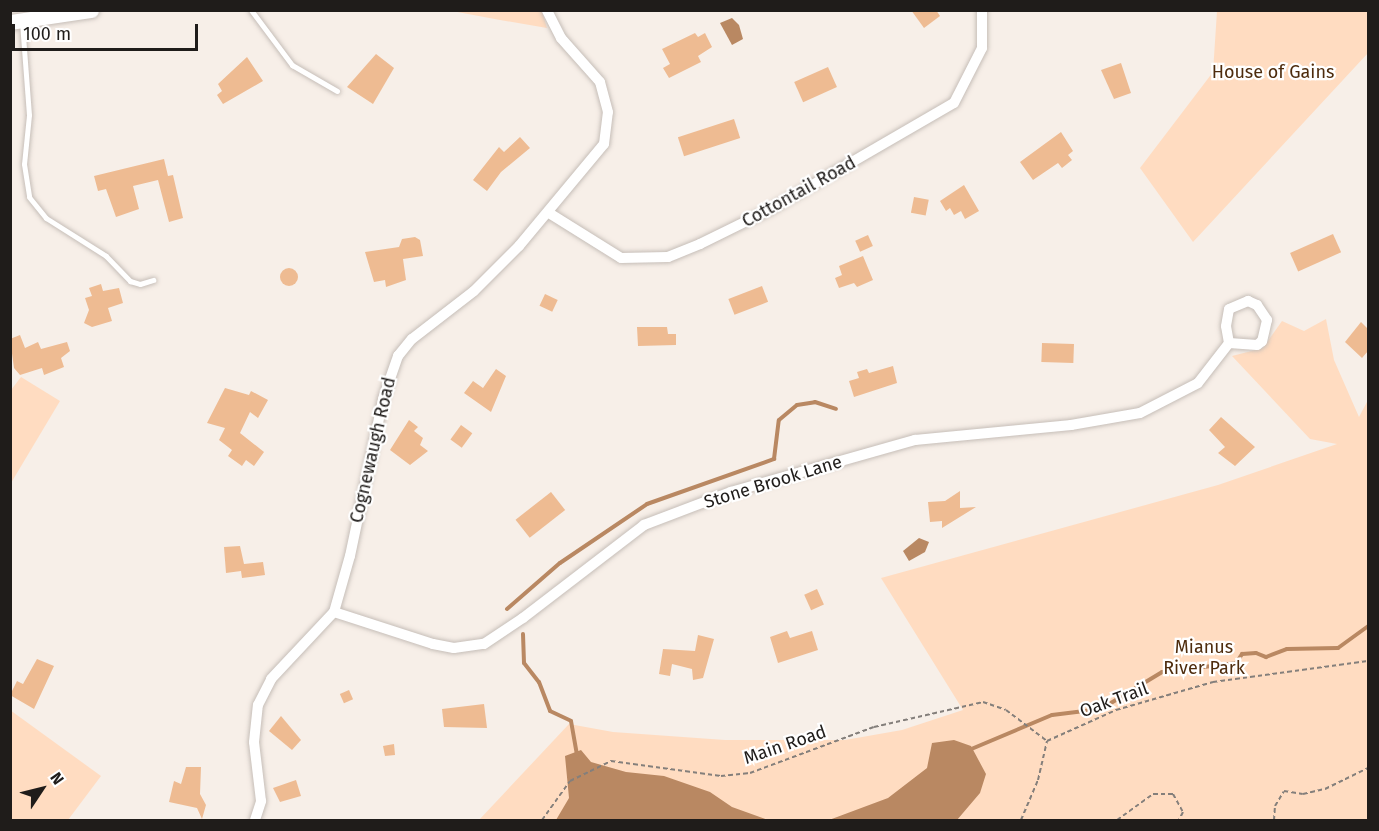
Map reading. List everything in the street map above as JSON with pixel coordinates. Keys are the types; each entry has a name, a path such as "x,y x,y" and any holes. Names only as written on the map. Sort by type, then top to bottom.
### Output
{"street":[{"path":"16,21 91,10"},
{"name":"Cognewaugh Road","path":"255,820 261,801 254,742 258,705 271,679 334,612 350,556 383,399 398,356 412,339 474,291 549,213 604,144 608,112 600,82 561,38 547,10"},
{"name":"Cottontail Road","path":"549,213 621,258 668,257 700,244 771,209 954,103 982,48 982,10"},
{"path":"1248,302 1257,305 1267,320 1262,341 1257,345 1229,343 1226,326 1230,309 1248,302"},
{"name":"Stone Brook Lane","path":"334,612 444,646 484,644 523,618 644,525 731,492 915,440 1071,425 1140,414 1198,383 1229,343"}],"lane":[{"path":"251,10 292,65 337,91"},
{"path":"16,21 28,116 24,165 28,197 46,218 106,256 130,281 140,284 153,280"}],"path":[{"name":"Oak Trail","path":"1047,741 1116,710 1213,682 1368,661"},
{"name":"Main Road","path":"542,820 570,782 611,761 722,776 750,773 874,727 983,702 1006,710 1047,741"},
{"path":"1021,820 1038,780 1047,741"},
{"path":"1274,820 1275,806 1284,791 1303,794 1325,789 1368,768"},
{"path":"1117,820 1153,795 1173,794 1183,812 1179,820"}],"green space":[{"path":"452,11 542,11 547,28 500,20"},
{"name":"House of Gains","path":"1217,11 1368,11 1368,53 1193,242 1140,168 1213,72"},
{"name":"Mianus River Park","path":"1326,319 1334,360 1359,417 1368,400 1368,820 479,820 569,724 613,732 725,740 845,740 902,730 963,710 881,578 1218,485 1337,444 1310,439 1232,356 1263,348 1282,321 1304,331"},
{"path":"21,377 60,401 11,483 11,390"},
{"path":"10,710 101,776 68,820 11,820"}],"shaded area":[{"path":"732,18 739,25 743,39 732,45 720,23"},
{"path":"919,538 929,542 925,552 909,561 903,551"},
{"path":"954,740 971,746 986,774 980,793 957,820 829,820 888,798 927,768 932,743"},
{"path":"581,750 591,762 626,772 664,776 710,792 732,807 768,820 556,820 569,798 565,756"}],"building":[{"path":"911,10 936,10 940,16 924,28"},
{"path":"695,33 698,37 705,33 712,47 698,56 701,62 669,78 663,68 670,64 662,49"},
{"path":"376,54 394,68 373,104 347,87"},
{"path":"247,57 263,81 223,104 217,95 222,91 218,84"},
{"path":"1121,63 1131,93 1114,99 1101,70"},
{"path":"828,67 837,87 803,102 794,82"},
{"path":"734,119 740,138 684,156 678,137"},
{"path":"1061,132 1073,151 1068,155 1072,160 1062,168 1058,163 1033,180 1020,162"},
{"path":"520,137 530,148 501,172 487,191 473,180 499,147 504,152"},
{"path":"164,159 168,176 173,175 183,218 169,222 158,180 133,186 139,209 116,217 106,189 98,191 94,176"},
{"path":"964,185 979,211 965,219 961,211 954,215 950,208 946,211 940,201"},
{"path":"914,197 929,200 926,216 911,213"},
{"path":"1333,234 1341,252 1298,271 1290,253"},
{"path":"868,235 873,246 860,252 855,241"},
{"path":"415,237 420,240 423,256 403,259 406,280 386,287 385,280 374,282 365,252 399,247 402,239"},
{"path":"863,256 873,280 857,287 854,283 839,288 835,278 842,275 839,266"},
{"path":"289,268 295,271 298,277 295,283 289,286 283,283 280,277 283,271"},
{"path":"101,284 103,291 119,288 123,303 108,308 112,321 92,327 84,323 89,310 85,298 92,296 89,288"},
{"path":"762,286 768,302 734,315 728,299"},
{"path":"545,294 558,300 552,312 540,306"},
{"path":"1361,322 1368,329 1368,351 1362,358 1345,342"},
{"path":"637,327 667,327 668,334 676,334 676,345 638,346"},
{"path":"20,335 25,348 38,342 41,349 67,342 70,351 61,358 64,367 44,375 42,368 20,375 14,368 10,339"},
{"path":"1042,343 1074,344 1073,363 1041,362"},
{"path":"893,366 897,383 854,397 849,381 859,378 857,372 867,369 869,373"},
{"path":"496,369 506,376 491,412 464,393 473,381 483,388"},
{"path":"225,388 249,395 251,391 268,400 258,418 250,412 240,433 264,452 254,466 246,460 242,466 228,456 232,450 219,440 225,428 207,423"},
{"path":"1221,417 1255,447 1235,466 1218,453 1225,447 1209,430"},
{"path":"409,420 418,427 414,431 423,438 420,445 428,451 410,465 390,450"},
{"path":"461,425 472,433 462,448 450,440"},
{"path":"960,491 960,508 976,507 942,528 942,521 930,522 928,502 945,501"},
{"path":"551,492 565,510 530,538 516,520"},
{"path":"240,546 244,564 263,562 265,575 242,578 241,571 226,573 224,547"},
{"path":"817,589 824,605 811,610 804,595"},
{"path":"787,631 790,638 812,631 818,650 778,663 770,637"},
{"path":"698,635 714,639 703,678 693,680 692,669 672,664 670,676 659,674 663,649 695,651"},
{"path":"37,659 54,666 34,709 10,695 17,681 23,684"},
{"path":"349,690 353,699 344,703 340,694"},
{"path":"484,704 487,728 444,727 442,709"},
{"path":"281,716 301,740 292,750 269,731"},
{"path":"394,744 395,755 385,756 383,746"},
{"path":"186,767 201,767 200,794 206,805 202,819 197,808 169,802 174,781 181,784"},
{"path":"296,780 301,796 280,802 273,788"}],"waterway":[{"path":"507,609 560,563 647,504 774,459 779,420 797,405 815,402 836,409"},
{"path":"969,750 1052,715 1101,709 1162,672 1236,663 1242,654 1256,653 1266,657 1287,649 1338,648 1368,626"},
{"path":"523,634 524,663 539,682 550,711 571,721 577,755"}]}
